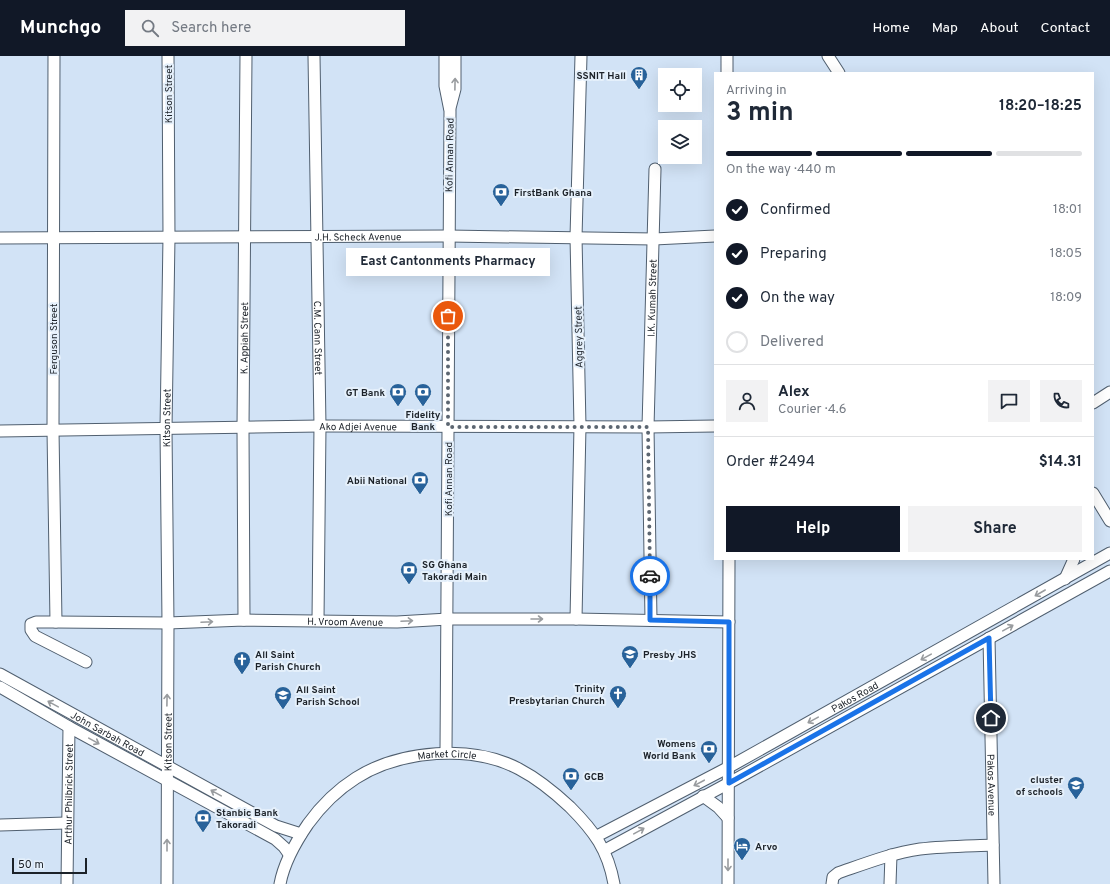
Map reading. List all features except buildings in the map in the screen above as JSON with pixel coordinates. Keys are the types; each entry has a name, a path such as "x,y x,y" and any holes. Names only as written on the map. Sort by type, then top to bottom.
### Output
{"street":[{"name":"Ferguson Street","path":"54,56 53,430 56,622"},
{"name":"Kitson Street","path":"167,884 166,766 168,623 166,429 169,237 168,56"},
{"name":"K. Appiah Street","path":"244,620 243,428 246,56"},
{"name":"C.M. Cann Street","path":"314,56 320,426 318,620"},
{"name":"Kofi Annan Road","path":"444,56 445,86 450,111"},
{"name":"Kofi Annan Road","path":"446,752 448,620 448,236 450,111 455,89 455,56"},
{"name":"Aggrey Street","path":"576,618 580,426 576,237 581,56"},
{"path":"727,56 727,72"},
{"path":"828,56 838,72"},
{"name":"I.K. Kumah Street","path":"650,620 648,427 655,169"},
{"name":"J.H. Scheck Avenue","path":"0,238 448,236 654,238 714,236"},
{"path":"1094,402 1110,392"},
{"name":"Ako Adjei Avenue","path":"0,431 320,426 714,426"},
{"path":"1094,495 1110,521"},
{"name":"Pakos Road","path":"597,836 729,767 1110,553"},
{"path":"728,884 729,560"},
{"path":"1065,579 1074,560"},
{"name":"Pakos Road","path":"605,850 729,783 1110,571"},
{"name":"H. Vroom Avenue","path":"86,662 35,636 31,630 31,624 36,622 168,623 244,620 397,622 576,618 729,622"},
{"name":"Pakos Avenue","path":"989,638 994,884"},
{"name":"John Sarbah Road","path":"0,674 276,826 301,834"},
{"name":"John Sarbah Road","path":"0,687 167,781 275,838 290,854"},
{"name":"Arthur Philbrick Street","path":"66,884 69,727"},
{"name":"Market Circle","path":"280,884 290,854 301,834 322,806 356,778 397,760 446,752 480,756 518,768 552,789 597,836 605,850 614,884"},
{"path":"703,796 718,807 728,818"},
{"path":"0,825 66,823"},
{"path":"832,884 833,877 838,873 891,855 938,847 993,846"},
{"path":"890,884 891,855"}],"way so far":[{"path":"448,316 448,427 648,427 650,576"}],"place":[{"name":"SSNIT Hall","path":"639,90"},
{"name":"FirstBank Ghana","path":"501,207"},
{"name":"East Cantonments Pharmacy","path":"448,316"},
{"name":"GT Bank","path":"398,407"},
{"name":"Fidelity Bank","path":"423,407"},
{"name":"Abii National","path":"420,495"},
{"name":"SG Ghana Takoradi Main","path":"409,585"},
{"name":"Presby JHS","path":"630,669"},
{"name":"All Saint Parish Church","path":"242,675"},
{"name":"Trinity Presbytarian Church","path":"618,709"},
{"name":"All Saint Parish School","path":"283,710"},
{"name":"Womens World Bank","path":"709,764"},
{"name":"GCB","path":"571,791"},
{"name":"cluster of schools","path":"1076,800"},
{"name":"Stanbic Bank Takoradi","path":"203,833"},
{"name":"Arvo","path":"742,861"}],"route":[{"path":"650,576 650,620 729,622 729,783 989,638 991,718"}]}
